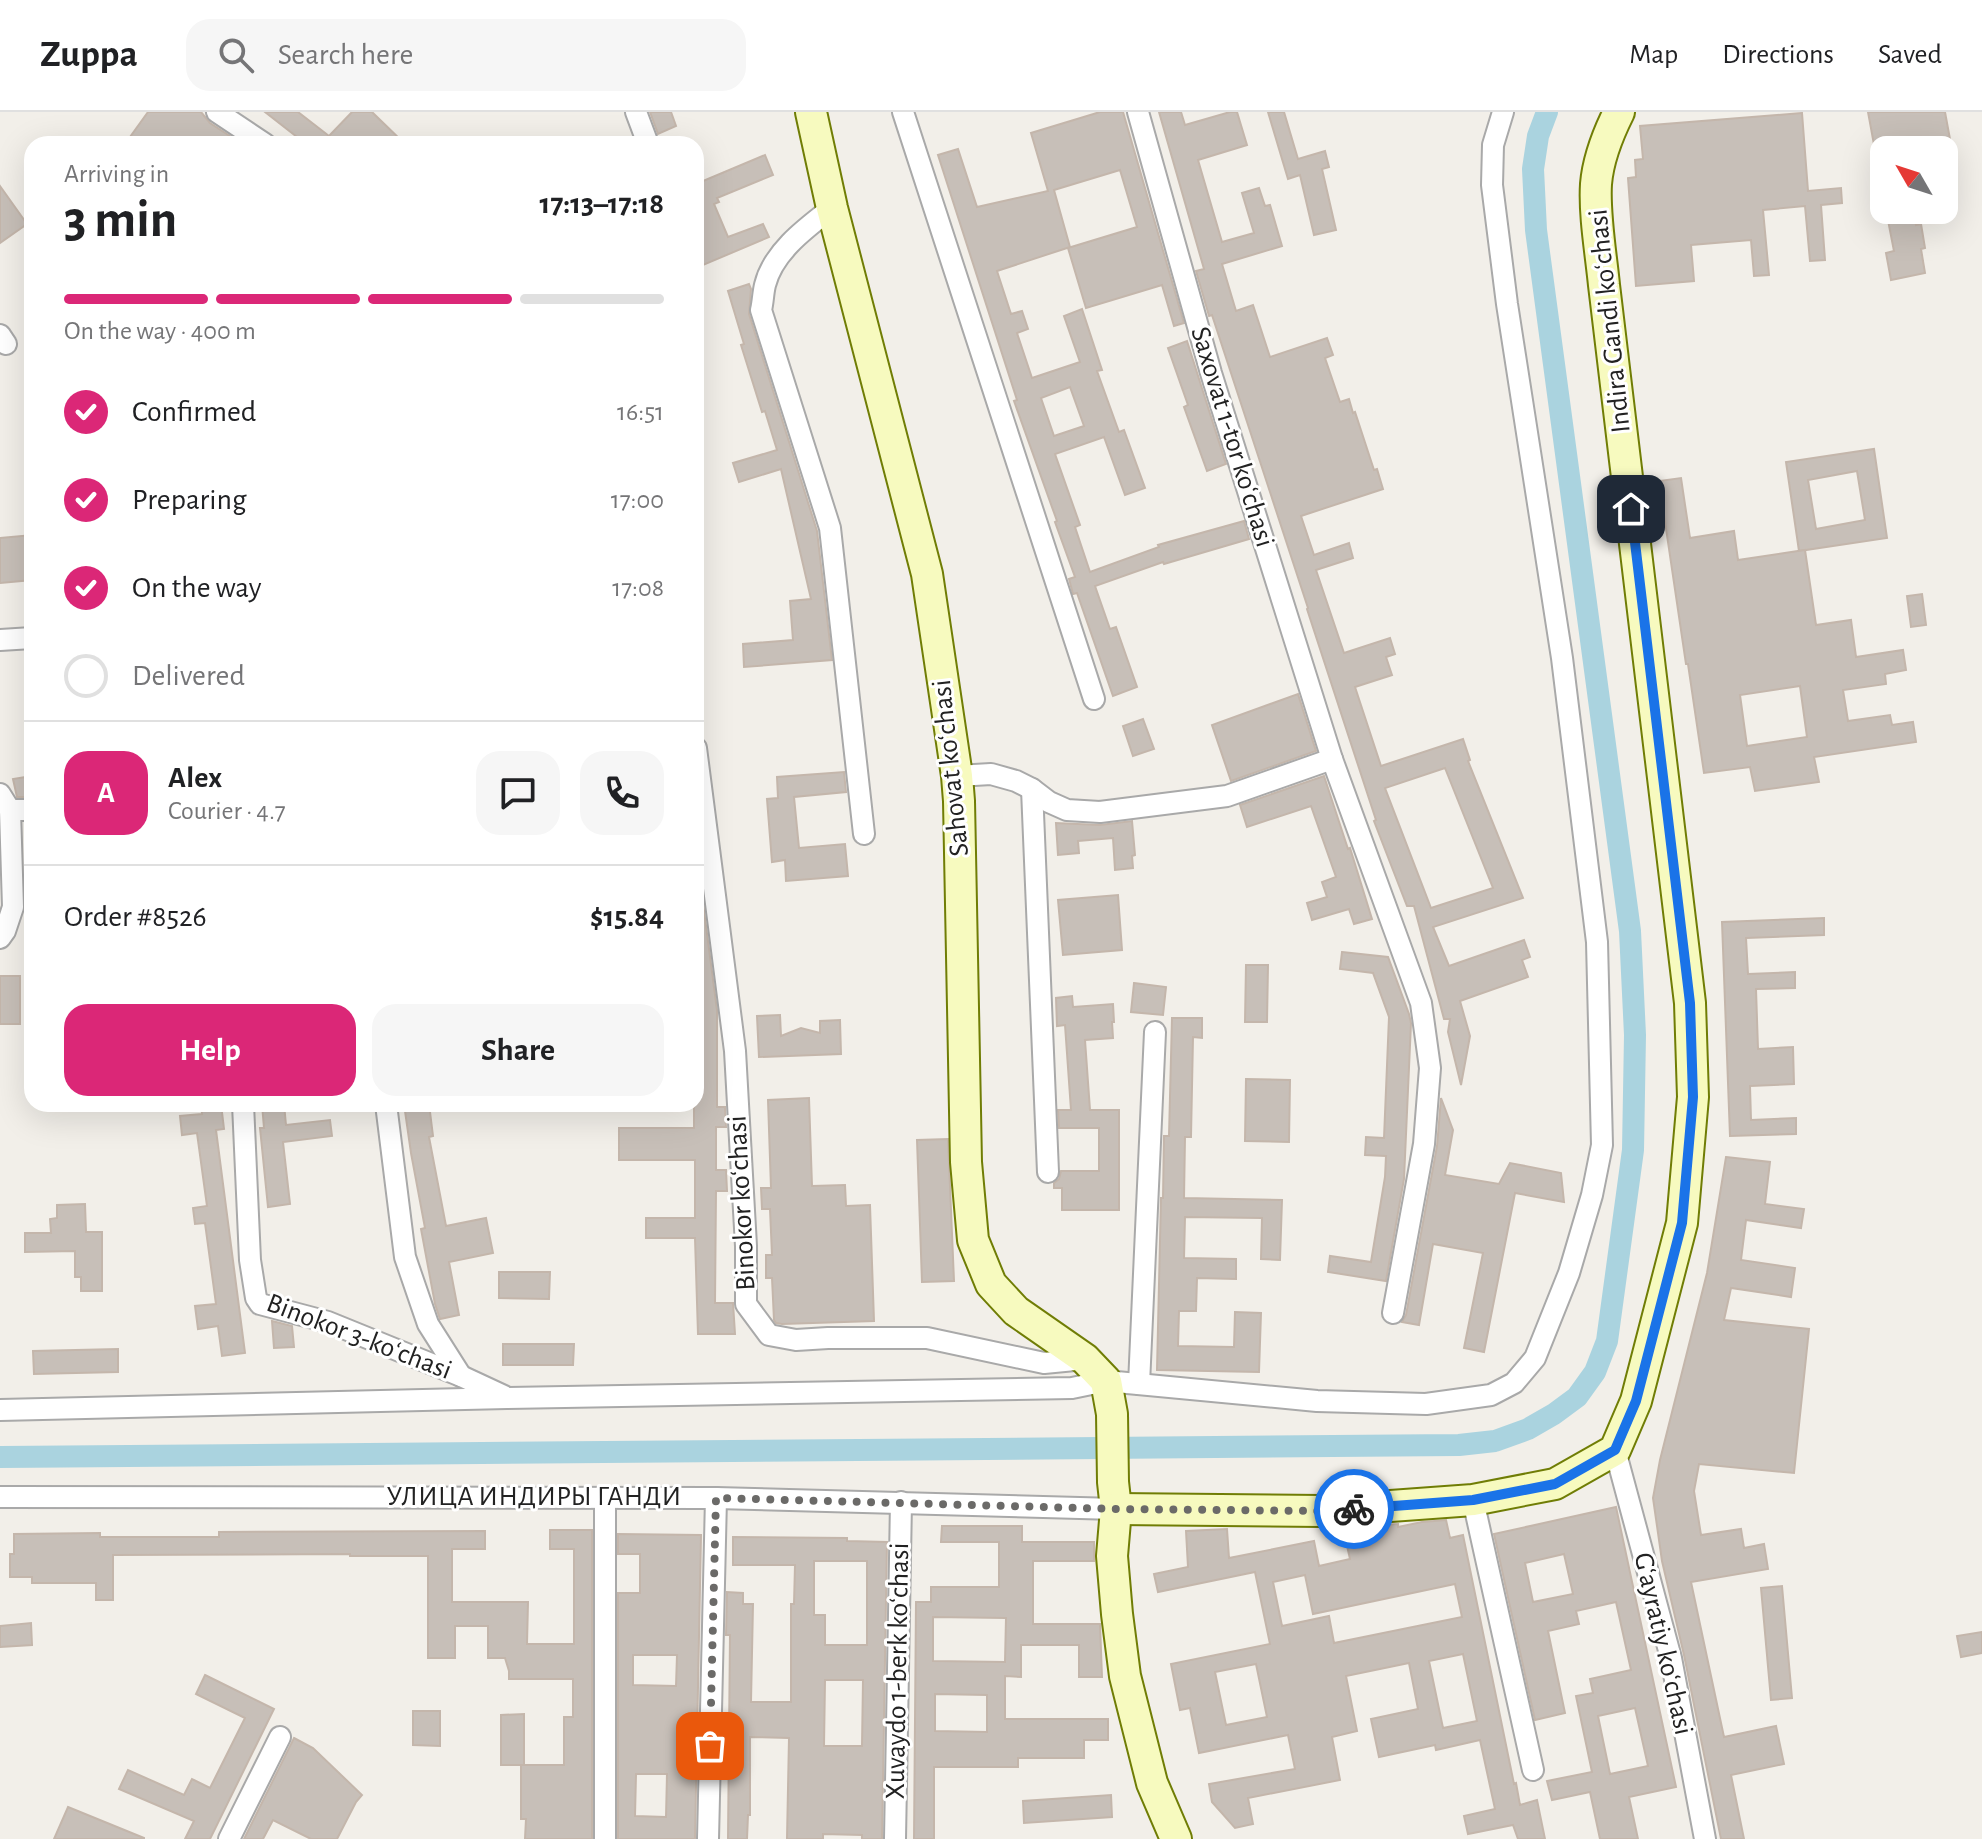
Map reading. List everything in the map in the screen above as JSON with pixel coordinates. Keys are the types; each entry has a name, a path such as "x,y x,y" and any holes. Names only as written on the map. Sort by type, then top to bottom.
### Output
{"street":[{"path":"217,112 253,136"},
{"path":"636,112 645,136"},
{"path":"903,112 1094,699"},
{"name":"Saxovat 1-tor koʻchasi","path":"1138,112 1211,373 1332,759 1421,1003 1430,1068 1424,1144 1393,1313"},
{"path":"1096,1370 1139,1384 1317,1401 1426,1404 1491,1395 1514,1383 1535,1358 1569,1273 1592,1195 1602,1145 1597,942 1562,658 1507,304 1492,185 1493,145 1503,112"},
{"name":"Indira Gandi koʻchasi","path":"1615,1450 1636,1401 1682,1223 1693,1097 1690,1003 1596,204 1599,166 1619,112"},
{"name":"Sahovat koʻchasi","path":"815,113 832,208 927,574 957,776 966,1162 973,1240 991,1284 1016,1311 1096,1370"},
{"path":"832,208 808,226 778,257 766,282 761,310 830,528 864,834"},
{"path":"0,640 24,638"},
{"path":"957,776 991,774 1016,781 1067,810 1100,812 1227,796 1332,759"},
{"path":"1032,789 1048,1172"},
{"path":"0,938 13,907 5,802"},
{"name":"Binokor koʻchasi","path":"704,810 735,1051 746,1246 746,1304 769,1335 796,1340 927,1338 1044,1363 1096,1370"},
{"path":"1139,1384 1155,1032"},
{"name":"Binokor 3-koʻchasi","path":"243,1112 250,1260 256,1298 260,1304 328,1322 507,1398"},
{"path":"387,1112 405,1257 428,1324 461,1376"},
{"path":"0,1410 1072,1388 1096,1370"},
{"path":"1096,1370 1112,1414 1112,1556 1125,1676 1152,1783 1176,1839"},
{"path":"1114,1496 1322,1511 1473,1500 1555,1484 1615,1450"},
{"name":"Gʻayratiy koʻchasi","path":"1615,1450 1671,1658 1705,1839"},
{"name":"УЛИЦА ИНДИРЫ ГАНДИ","path":"0,1497 605,1497 901,1502 1114,1496"},
{"path":"605,1497 605,1839"},
{"path":"708,1839 716,1498"},
{"path":"1473,1500 1533,1770"},
{"name":"Xuvaydo 1-berk koʻchasi","path":"895,1839 901,1502"},
{"path":"229,1839 280,1737"}],"building":[{"path":"148,112 201,112 210,123 230,136 131,136"},
{"path":"265,112 298,112 329,136 296,136"},
{"path":"352,112 372,112 397,136 329,136"},
{"path":"650,112 671,112 676,126 658,134"},
{"path":"1100,112 1123,112 1184,323 1174,326 1162,285 1086,308 1068,248 1137,227 1120,170 1054,190 1070,247 997,271 1011,314 1022,311 1028,329 1017,333 1032,378 1080,362 1064,316 1082,309 1102,370 1097,371 1119,432 1124,430 1145,488 1125,495 1104,437 1055,454 1080,525 1075,527 1090,572 1158,545 1244,521 1249,539 1163,562 1095,586 1110,629 1116,627 1137,687 1113,696 1077,593 1073,594 1069,579 1075,577 1014,401 1017,400 938,155 958,149 977,207 1048,191 1031,133","holes":["1070,387 1084,426 1054,436 1041,398"]},
{"path":"1159,112 1181,112 1185,125 1237,112 1247,145 1198,160 1222,242 1254,233 1242,193 1259,188 1265,206 1270,205 1282,246 1222,264 1236,311 1253,305 1270,357 1327,338 1333,355 1325,358 1340,402 1349,399 1374,470 1377,469 1383,489 1301,516 1314,555 1349,543 1353,558 1316,570 1344,653 1390,638 1395,654 1386,657 1392,675 1355,687 1381,766 1463,739 1468,761 1523,898 1433,927 1449,966 1524,940 1530,957 1522,960 1528,977 1460,1001 1470,1036 1461,1085 1448,1032 1450,1019 1444,1019 1414,906 1407,906 1374,821 1308,608 1212,315 1209,316 1196,271 1204,269","holes":["1445,768 1493,888 1431,908 1385,788"]},
{"path":"1268,112 1284,112 1298,159 1325,151 1329,167 1322,169 1336,230 1314,235 1300,175 1288,179"},
{"path":"1868,112 1945,112 1949,136 1872,136"},
{"path":"1802,113 1808,191 1841,188 1842,203 1821,205 1825,260 1810,261 1805,206 1763,210 1769,275 1754,276 1751,240 1691,245 1694,281 1636,286 1628,178 1636,177 1635,160 1643,159 1640,126"},
{"path":"765,155 773,175 717,198 719,202 714,204 728,237 763,224 769,237 704,265 704,181"},
{"path":"0,186 24,220 24,226 0,243"},
{"path":"1889,224 1921,224 1925,273 1891,280 1886,253 1894,251"},
{"path":"749,284 749,314 817,531 832,660 744,667 743,644 793,640 790,601 811,599 781,469 739,482 733,463 777,450 741,345 744,344 728,291"},
{"path":"1187,341 1226,464 1207,471 1184,407 1188,405 1168,348"},
{"path":"1874,449 1887,538 1799,551 1786,462","holes":["1857,471 1865,520 1816,529 1808,480"]},
{"path":"1681,478 1690,538 1734,531 1738,560 1805,550 1816,625 1851,620 1856,657 1903,650 1906,670 1885,674 1886,684 1843,690 1848,721 1890,715 1892,725 1913,722 1916,742 1814,757 1819,782 1755,791 1750,767 1704,773 1659,481","holes":["1800,686 1807,737 1747,746 1740,695"]},
{"path":"24,536 24,581 0,583 0,538"},
{"path":"1922,594 1926,625 1911,627 1907,596"},
{"path":"1298,694 1316,751 1231,781 1212,725"},
{"path":"1143,719 1154,749 1133,756 1123,726"},
{"path":"844,772 846,792 794,797 799,848 845,844 848,876 786,881 785,860 772,862 767,799 778,798 777,777"},
{"path":"1324,776 1372,919 1354,924 1349,909 1312,920 1307,903 1327,897 1322,882 1336,877 1311,806 1247,827 1240,805"},
{"path":"24,777 24,797 17,797 13,779"},
{"path":"1132,821 1133,868 1115,870 1113,838 1078,841 1079,853 1058,855 1056,823 1100,825"},
{"path":"1118,895 1122,950 1063,955 1058,900"},
{"path":"704,911 717,1010 717,1107 725,1107 726,1127 716,1127 716,1170 726,1170 727,1191 716,1191 715,1303 733,1303 735,1334 698,1334 695,1238 646,1238 646,1218 695,1218 695,1160 619,1160 619,1128 694,1128 694,1112 704,1112"},
{"path":"1824,918 1824,935 1746,938 1748,974 1795,972 1795,988 1756,989 1758,1049 1793,1047 1794,1084 1750,1086 1751,1120 1796,1118 1796,1134 1730,1136 1722,922"},
{"path":"1342,952 1388,957 1411,1023 1404,1179 1386,1281 1328,1272 1330,1256 1371,1262 1386,1156 1365,1155 1366,1137 1384,1138 1389,1017 1373,973 1340,969"},
{"path":"1246,965 1268,965 1267,1022 1245,1022"},
{"path":"0,976 20,976 20,1024 0,1024"},
{"path":"1134,983 1166,987 1163,1015 1131,1012"},
{"path":"1072,996 1073,1007 1113,1004 1113,1038 1085,1040 1090,1110 1119,1110 1119,1210 1062,1210 1062,1188 1054,1188 1061,1171 1099,1171 1099,1128 1059,1128 1058,1110 1071,1110 1065,1025 1057,1026 1056,998"},
{"path":"780,1015 781,1036 801,1028 820,1033 820,1021 840,1020 841,1054 759,1057 757,1016"},
{"path":"1172,1018 1202,1018 1202,1038 1193,1037 1191,1137 1185,1137 1184,1198 1282,1200 1280,1260 1261,1259 1262,1218 1185,1217 1184,1258 1236,1259 1236,1279 1197,1278 1196,1311 1179,1311 1178,1346 1234,1347 1235,1312 1261,1313 1259,1372 1157,1370 1161,1198 1164,1136 1169,1136"},
{"path":"1246,1079 1290,1080 1289,1142 1245,1141"},
{"path":"809,1098 812,1186 845,1185 846,1206 870,1205 874,1321 782,1324 774,1320 772,1278 766,1278 766,1255 772,1255 770,1209 762,1209 761,1188 771,1188 768,1100"},
{"path":"1441,1098 1453,1130 1445,1175 1499,1184 1510,1163 1561,1173 1564,1202 1515,1193 1484,1352 1464,1348 1483,1253 1433,1244 1419,1325 1402,1322 1406,1315 1437,1146"},
{"path":"222,1112 224,1129 216,1130 245,1353 222,1356 218,1326 198,1329 195,1306 216,1304 205,1223 195,1224 193,1208 207,1206 197,1133 182,1135 180,1116"},
{"path":"263,1112 285,1112 286,1125 330,1120 332,1136 283,1142 290,1204 268,1207 260,1128 264,1128"},
{"path":"405,1112 430,1112 433,1136 429,1137 446,1226 486,1218 493,1253 449,1262 459,1315 440,1319 435,1304"},
{"path":"948,1139 954,1281 922,1282 917,1140"},
{"path":"1726,1157 1770,1162 1765,1204 1804,1209 1801,1228 1746,1220 1741,1260 1795,1268 1791,1297 1731,1288 1724,1320 1809,1329 1794,1473 1699,1464 1694,1491 1701,1535 1741,1529 1744,1548 1764,1544 1768,1569 1691,1582 1724,1737 1776,1726 1784,1764 1731,1775 1744,1839 1721,1839 1662,1561 1653,1498 1707,1273"},
{"path":"85,1204 86,1232 102,1232 102,1291 81,1291 81,1277 75,1277 75,1251 25,1252 25,1233 51,1233 50,1219 57,1218 57,1205"},
{"path":"499,1272 550,1272 549,1299 499,1298"},
{"path":"272,1321 292,1326 294,1347 274,1348"},
{"path":"503,1344 574,1344 573,1365 503,1365"},
{"path":"118,1349 118,1372 34,1374 33,1351"},
{"path":"1616,1507 1676,1787 1629,1797 1638,1839 1600,1839 1590,1792 1552,1800 1547,1781 1592,1772 1576,1696 1593,1693 1590,1679 1631,1670 1616,1602 1576,1611 1579,1624 1548,1631 1565,1713 1535,1720 1494,1534","holes":["1564,1554 1573,1594 1533,1602 1525,1563","1635,1708 1648,1766 1610,1774 1598,1716"]},
{"path":"1446,1520 1450,1538 1463,1535 1514,1784 1520,1805 1537,1800 1545,1839 1518,1839 1513,1825 1468,1834 1464,1816 1495,1809 1480,1740 1436,1750 1435,1745 1379,1757 1371,1719 1418,1709 1409,1663 1346,1676 1357,1731 1332,1737 1340,1780 1248,1798 1253,1824 1235,1828 1212,1802 1209,1784 1295,1769 1288,1735 1199,1753 1190,1708 1180,1710 1171,1664 1270,1644 1255,1572 1158,1592 1154,1574 1188,1567 1186,1531 1227,1529 1229,1558 1314,1541 1319,1566 1350,1559 1343,1528 1398,1524 1398,1527","holes":["1305,1575 1313,1614 1455,1584 1462,1617 1334,1643 1329,1616 1282,1626 1273,1582","1463,1654 1477,1721 1443,1728 1429,1661","1256,1664 1267,1717 1226,1725 1215,1672"]},
{"path":"942,1526 1022,1526 1022,1542 1094,1542 1094,1561 1033,1561 1033,1624 1100,1624 1102,1677 1079,1677 1079,1645 1021,1645 1021,1677 1005,1676 1005,1719 1108,1719 1108,1740 1084,1740 1084,1758 1018,1758 1018,1767 934,1767 934,1839 914,1839 916,1602 931,1602 931,1587 999,1587 999,1542 941,1542","holes":["933,1617 1006,1618 1005,1662 933,1661","935,1694 987,1695 987,1732 935,1731"]},
{"path":"550,1530 592,1530 592,1839 525,1839 526,1819 521,1819 521,1765 564,1765 564,1717 573,1717 573,1679 509,1679 505,1658 488,1658 488,1626 455,1626 455,1658 428,1658 428,1556 113,1555 113,1600 96,1600 96,1583 32,1583 32,1577 10,1577 14,1534 219,1537 219,1532 485,1531 485,1549 452,1549 452,1602 528,1602 527,1644 574,1644 574,1549 550,1549"},
{"path":"618,1534 701,1535 695,1839 618,1839 618,1593 640,1593 640,1554 618,1554","holes":["633,1655 677,1655 676,1686 633,1685","636,1774 667,1774 666,1817 635,1816"]},
{"path":"733,1537 847,1538 847,1541 887,1542 882,1839 823,1834 823,1839 787,1839 789,1738 750,1737 747,1839 728,1839 730,1635 726,1635 727,1592 743,1593 743,1604 753,1604 751,1702 791,1702 791,1604 794,1604 795,1565 733,1565","holes":["814,1561 867,1561 867,1645 825,1645 825,1615 814,1615","825,1680 863,1680 862,1746 824,1746"]},
{"path":"1782,1586 1792,1698 1771,1700 1761,1588"},
{"path":"31,1623 32,1645 0,1647 0,1626"},
{"path":"1982,1632 1982,1653 1961,1657 1957,1636"},
{"path":"205,1675 274,1709 210,1839 185,1839 194,1821 119,1789 128,1770 184,1795 192,1779 210,1788 245,1718 196,1694"},
{"path":"413,1711 440,1711 440,1746 413,1745"},
{"path":"524,1714 524,1765 501,1765 501,1715"},
{"path":"294,1738 313,1748 362,1795 337,1839 311,1839 273,1820 263,1839 244,1839"},
{"path":"1111,1795 1112,1817 1024,1823 1023,1801"},
{"path":"68,1807 144,1838 144,1839 54,1839"}],"waterway":[{"path":"0,1457 1459,1445 1495,1441 1528,1429 1577,1397 1595,1372 1607,1341 1633,1150 1635,1035 1630,931 1536,230 1533,169 1538,136 1547,112"}],"way so far":[{"path":"710,1746 716,1498 1116,1509 1354,1509"}],"route":[{"path":"1354,1509 1473,1500 1555,1484 1615,1450 1636,1401 1682,1223 1693,1097 1690,1003 1631,509"}]}
